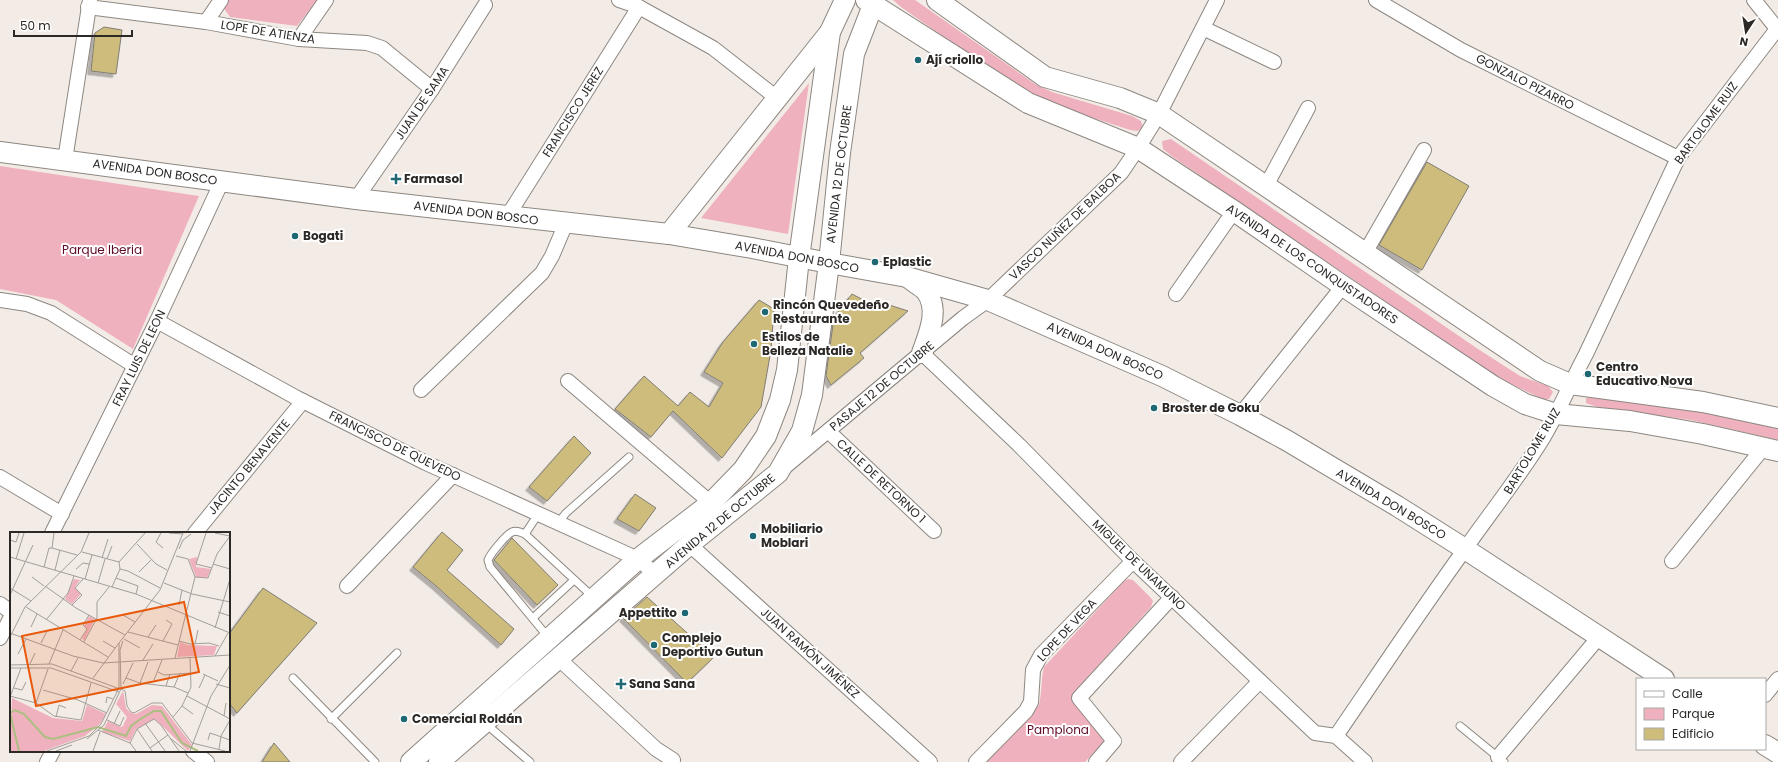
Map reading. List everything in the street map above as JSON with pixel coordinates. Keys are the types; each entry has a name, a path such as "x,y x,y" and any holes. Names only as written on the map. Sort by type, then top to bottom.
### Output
{"main road":[{"name":"AVENIDA 12 DE OCTUBRE","path":"411,762 638,559 711,503 743,470 766,436 780,400 787,370 799,258 830,32 845,0"},
{"path":"937,0 1045,77 1120,98 1159,114 1540,371 1570,384 1703,402 1778,418"},
{"name":"AVENIDA 12 DE OCTUBRE","path":"439,762 690,544 778,473 802,431 812,395 829,264 840,153 854,54 871,1"},
{"name":"AVENIDA DE LOS CONQUISTADORES","path":"871,1 1028,103 1138,148 1493,386 1525,404 1556,414 1630,421 1703,434 1771,449"},
{"path":"669,234 830,32"},
{"name":"AVENIDA DON BOSCO","path":"0,152 356,199 669,234 907,277 988,300 1155,373 1240,415 1397,506 1662,678"},
{"path":"907,277 926,291 932,306 932,322 922,353"},
{"path":"1766,746 1778,753"}],"street":[{"path":"206,22 221,0"},
{"path":"299,39 326,0"},
{"path":"619,0 639,7 713,48 777,98"},
{"name":"VASCO NUÑEZ DE BALBOA","path":"988,300 1121,173 1159,114 1218,0"},
{"name":"GONZALO PIZARRO","path":"1376,0 1461,50 1678,158"},
{"path":"1754,0 1777,29"},
{"path":"65,160 89,3"},
{"name":"LOPE DE ATIENZA","path":"89,3 299,39 367,43 382,48 432,89"},
{"name":"JUAN DE SAMA","path":"356,199 432,89 485,5"},
{"name":"FRANCISCO JEREZ","path":"507,217 639,7"},
{"path":"1203,28 1274,62"},
{"name":"BARTOLOME RUIZ","path":"1336,736 1465,549 1506,495 1556,414 1586,354 1678,158 1777,29"},
{"path":"1266,186 1308,108"},
{"path":"1365,252 1424,150"},
{"name":"FRAY LUIS DE LEON","path":"53,532 157,321 222,181"},
{"path":"1176,294 1234,211"},
{"path":"421,390 542,273 552,256 566,223"},
{"path":"1240,415 1343,286"},
{"path":"0,300 27,304 51,313 135,366"},
{"name":"PASAJE 12 DE OCTUBRE","path":"778,473 963,318 988,300"},
{"name":"FRANCISCO DE QUEVEDO","path":"157,321 303,401 453,475 638,559 655,574"},
{"name":"MIGUEL DE UNAMUNO","path":"922,353 1018,445 1134,561 1315,733 1336,736"},
{"path":"568,381 711,503"},
{"name":"JACINTO BENAVENTE","path":"196,532 303,401"},
{"name":"CALLE DE RETORNO 1","path":"828,431 934,531"},
{"path":"1672,561 1771,449"},
{"path":"347,586 453,475"},
{"path":"0,477 62,514"},
{"name":"JUAN RAMÓN JIMÉNEZ","path":"690,544 930,762"},
{"name":"LOPE DE VEGA","path":"976,762 1026,711 1031,702 1031,682 1033,670 1041,655 1134,561"},
{"path":"1096,762 1114,741 1079,698 1172,597"},
{"path":"0,604 10,611"},
{"path":"0,638 10,618"},
{"path":"1501,760 1598,637"},
{"path":"558,658 656,749 673,760"},
{"path":"1766,694 1778,679"},
{"path":"1181,762 1260,681"},
{"path":"1336,736 1365,762"},
{"path":"47,762 52,752"},
{"path":"194,752 207,762"}],"lane":[{"path":"559,522 566,513 629,457"},
{"path":"524,534 538,513"},
{"path":"549,639 490,567 488,560 490,555 510,533 517,531 524,534 595,598"},
{"path":"532,618 574,580"},
{"path":"331,719 397,653"},
{"path":"293,678 331,719 375,762"},
{"path":"484,723 530,762"},
{"path":"1460,726 1501,760"}],"green space":[{"path":"228,0 317,0 297,26 230,17 223,7"},
{"path":"893,0 915,0 1035,84 1052,92 1132,116 1141,121 1143,127 1138,131 1130,130 1048,103 1011,84"},
{"path":"809,83 788,234 701,218"},
{"path":"1171,139 1478,349 1520,376 1548,386 1553,392 1549,399 1543,399 1498,378 1173,157 1163,149 1162,141"},
{"name":"Parque Iberia","path":"0,166 199,196 133,349 56,300 0,289"},
{"path":"1592,397 1693,409 1778,428 1778,440 1691,420 1597,407 1586,403 1586,398"},
{"name":"Pamplona","path":"1128,579 1133,580 1151,598 1153,601 1151,607 1074,692 1072,698 1105,740 1085,762 987,762 1039,705 1044,667 1124,581"}],"building":[{"path":"104,27 122,30 116,74 91,71 95,33"},
{"path":"1427,162 1469,186 1422,270 1379,245"},
{"path":"852,294 875,306 880,302 908,311 860,353 864,358 831,385 826,376 834,317"},
{"path":"759,300 774,309 771,350 761,407 722,458 673,411 651,437 615,409 644,376 678,406 690,392 709,407 723,383 704,372 723,342"},
{"path":"574,436 591,453 547,501 529,487"},
{"path":"635,494 656,508 639,531 617,519"},
{"path":"442,532 463,550 447,570 514,629 501,645 413,567"},
{"path":"512,538 558,585 537,605 494,560"},
{"path":"263,588 317,623 237,713 230,704 230,633"},
{"path":"647,597 714,657 687,683 623,618"},
{"path":"274,743 290,762 262,762"}],"place":[{"name":"Ají criollo","path":"918,60"},
{"name":"Farmasol","path":"396,179"},
{"name":"Bogati","path":"295,236"},
{"name":"Eplastic","path":"875,262"},
{"name":"Rincón Quevedeño Restaurante","path":"765,312"},
{"name":"Estilos de Belleza Natalie","path":"754,344"},
{"name":"Centro Educativo Nova","path":"1588,374"},
{"name":"Broster de Goku","path":"1154,408"},
{"name":"Mobiliario Moblari","path":"753,536"},
{"name":"Appettito","path":"685,613"},
{"name":"Complejo Deportivo Gutun","path":"654,645"},
{"name":"Sana Sana","path":"621,684"},
{"name":"Comercial Roldán","path":"404,719"}]}
